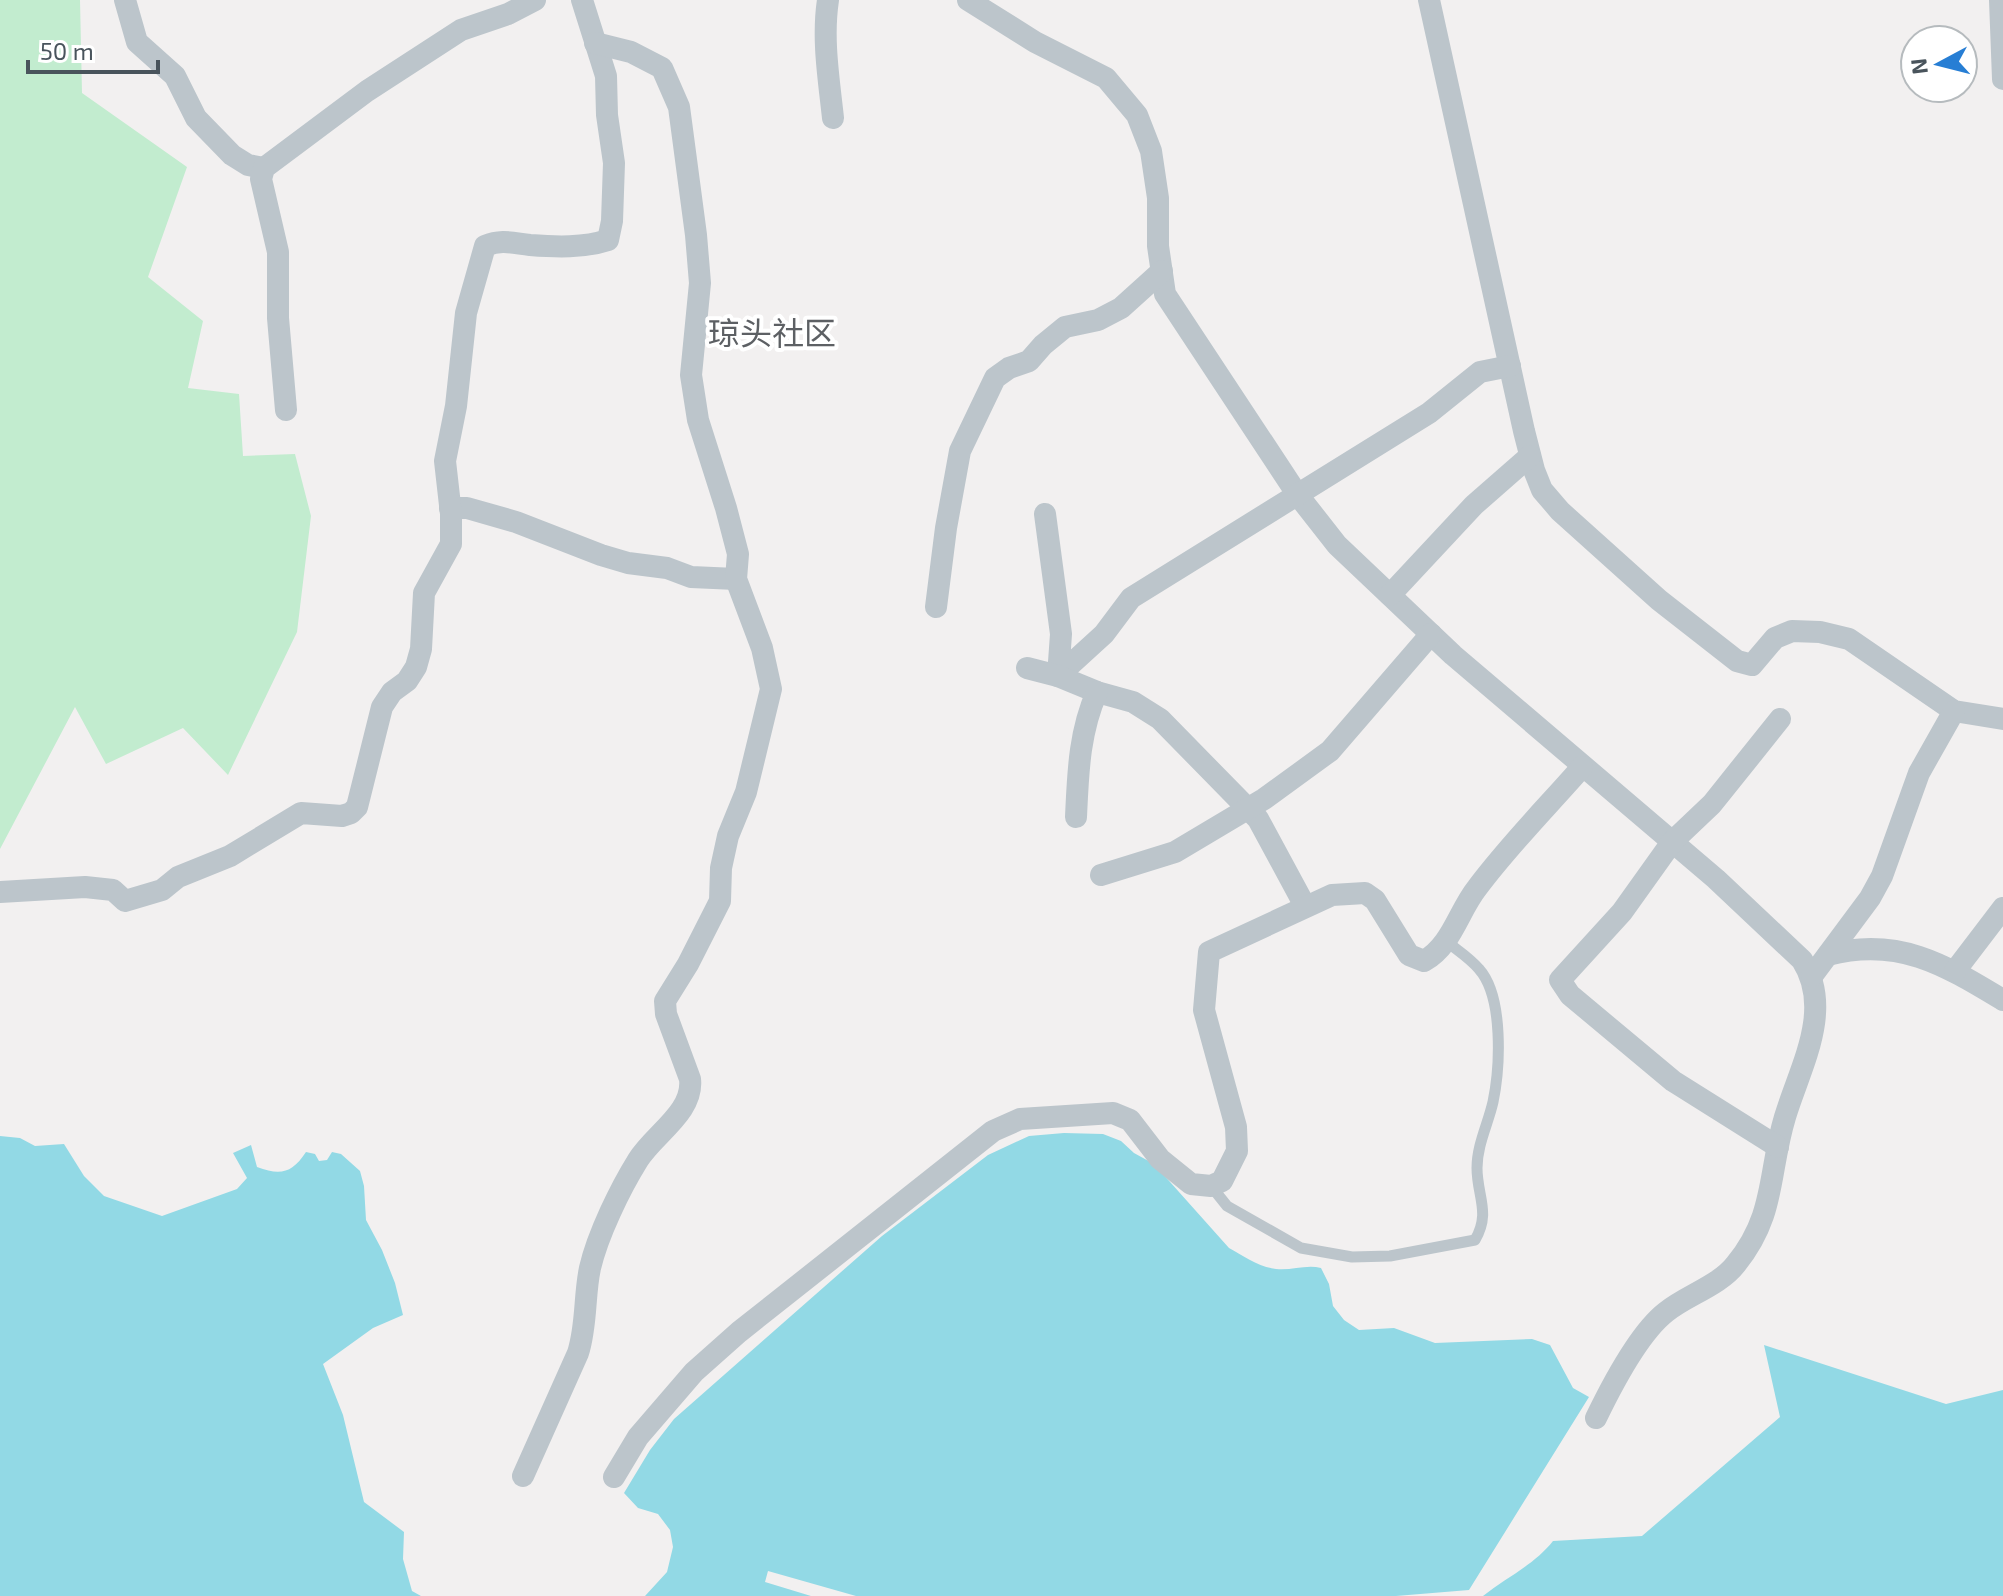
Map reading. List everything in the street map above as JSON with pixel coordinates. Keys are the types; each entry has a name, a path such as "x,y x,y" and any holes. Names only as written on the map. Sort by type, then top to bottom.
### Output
{"street":[{"path":"125,0 137,42 175,76 202,126 232,155 248,165 264,168"},
{"path":"286,410 278,318 278,252 261,179 264,168 367,91 461,30 508,14 535,0"},
{"path":"0,892 85,887 113,890 125,901 162,890 178,877 230,856 301,813 342,816 357,807 382,707 416,667 421,649 424,593 451,544 445,461 456,406 466,313 485,246 500,240 531,245 588,246 608,240 612,221 614,163 607,115 606,76 582,0"},
{"path":"828,0 828,71 833,118"},
{"path":"968,0 1035,42 1106,78 1137,115 1151,151 1165,294 1297,494 1337,545 1431,634 1784,942 1802,960 1812,976 1814,1026 1807,1058 1785,1116 1768,1204 1758,1233 1734,1268 1664,1313 1630,1356 1596,1418"},
{"path":"1429,0 1530,456 1542,490 1560,511 1659,600 1737,661 1752,665 1775,638 1792,631 1820,632 1849,639 1954,711 2003,719"},
{"path":"2000,0 2003,79"},
{"path":"523,1476 578,1353 584,1333 591,1266 604,1230 640,1157 685,1105 691,1090 690,1079 666,1014 665,1001 696,950 720,901 721,868 728,836 746,792 771,689 762,648 736,579 738,554 698,420 691,375 700,283 679,107 662,68 631,52 595,43"},
{"path":"936,607 960,451 995,378 1009,368 1029,361 1065,327 1098,320 1121,308 1162,271"},
{"path":"1058,676 1104,634 1131,598 1429,413 1480,372 1510,366"},
{"path":"1390,595 1474,505 1530,456"},
{"path":"450,508 467,508 516,522 628,563 667,568 691,577 736,579"},
{"path":"1045,514 1061,634 1058,676"},
{"path":"1101,875 1175,852 1247,810 1330,751 1431,634"},
{"path":"1027,668 1133,702 1160,719 1258,819 1305,906"},
{"path":"1076,817 1080,748 1088,713 1097,692"},
{"path":"1812,976 1870,898 1882,876 1919,773 1954,711"},
{"path":"1778,1147 1673,1081 1570,995 1560,980 1622,912 1672,842 1712,804 1780,719"},
{"path":"614,1477 638,1437 694,1372 855,1238 993,1131 1020,1119 1113,1113 1130,1120 1143,1139 1191,1184 1211,1186 1222,1181 1237,1151 1236,1127 1204,1010 1209,952 1332,895 1365,893 1375,900 1409,955 1424,961 1438,953 1461,909 1478,886 1582,767"},
{"path":"1955,971 2003,908"},
{"path":"1828,955 1863,947 1904,952 1955,971 2003,1000"}],"lane":[{"path":"1211,1186 1227,1206 1301,1248 1323,1253 1352,1257 1390,1256 1475,1240 1482,1228 1483,1198 1477,1171 1485,1122 1492,1104 1498,1039 1491,992 1481,970 1446,941"}],"green space":[{"path":"0,0 80,0 82,93 187,167 148,277 203,321 188,388 239,394 243,456 295,454 311,516 297,632 228,775 183,728 106,764 75,707 0,849"}],"water":[{"path":"1103,1134 1121,1141 1134,1153 1154,1164 1229,1248 1251,1261 1276,1269 1321,1268 1329,1284 1333,1306 1344,1320 1359,1330 1394,1328 1435,1343 1532,1339 1550,1345 1573,1388 1589,1397 1469,1590 1396,1596 856,1596 768,1571 765,1582 811,1596 645,1596 667,1572 673,1547 670,1530 658,1514 638,1508 624,1493 650,1450 674,1419 882,1236 988,1155 1029,1136"},
{"path":"0,1136 20,1138 35,1146 64,1144 84,1176 104,1196 162,1216 237,1189 247,1178 233,1153 251,1145 257,1167 265,1170 285,1171 306,1152 315,1154 319,1161 327,1160 332,1152 341,1154 360,1171 366,1220 395,1283 403,1315 373,1328 323,1364 343,1415 364,1502 404,1532 403,1559 412,1591 421,1596 0,1596"},
{"path":"1764,1345 1946,1404 2003,1390 2003,1596 1483,1596 1529,1564 1553,1541 1642,1536 1780,1417"}],"district":[{"name":"琼头社区","path":"772,334"}]}
